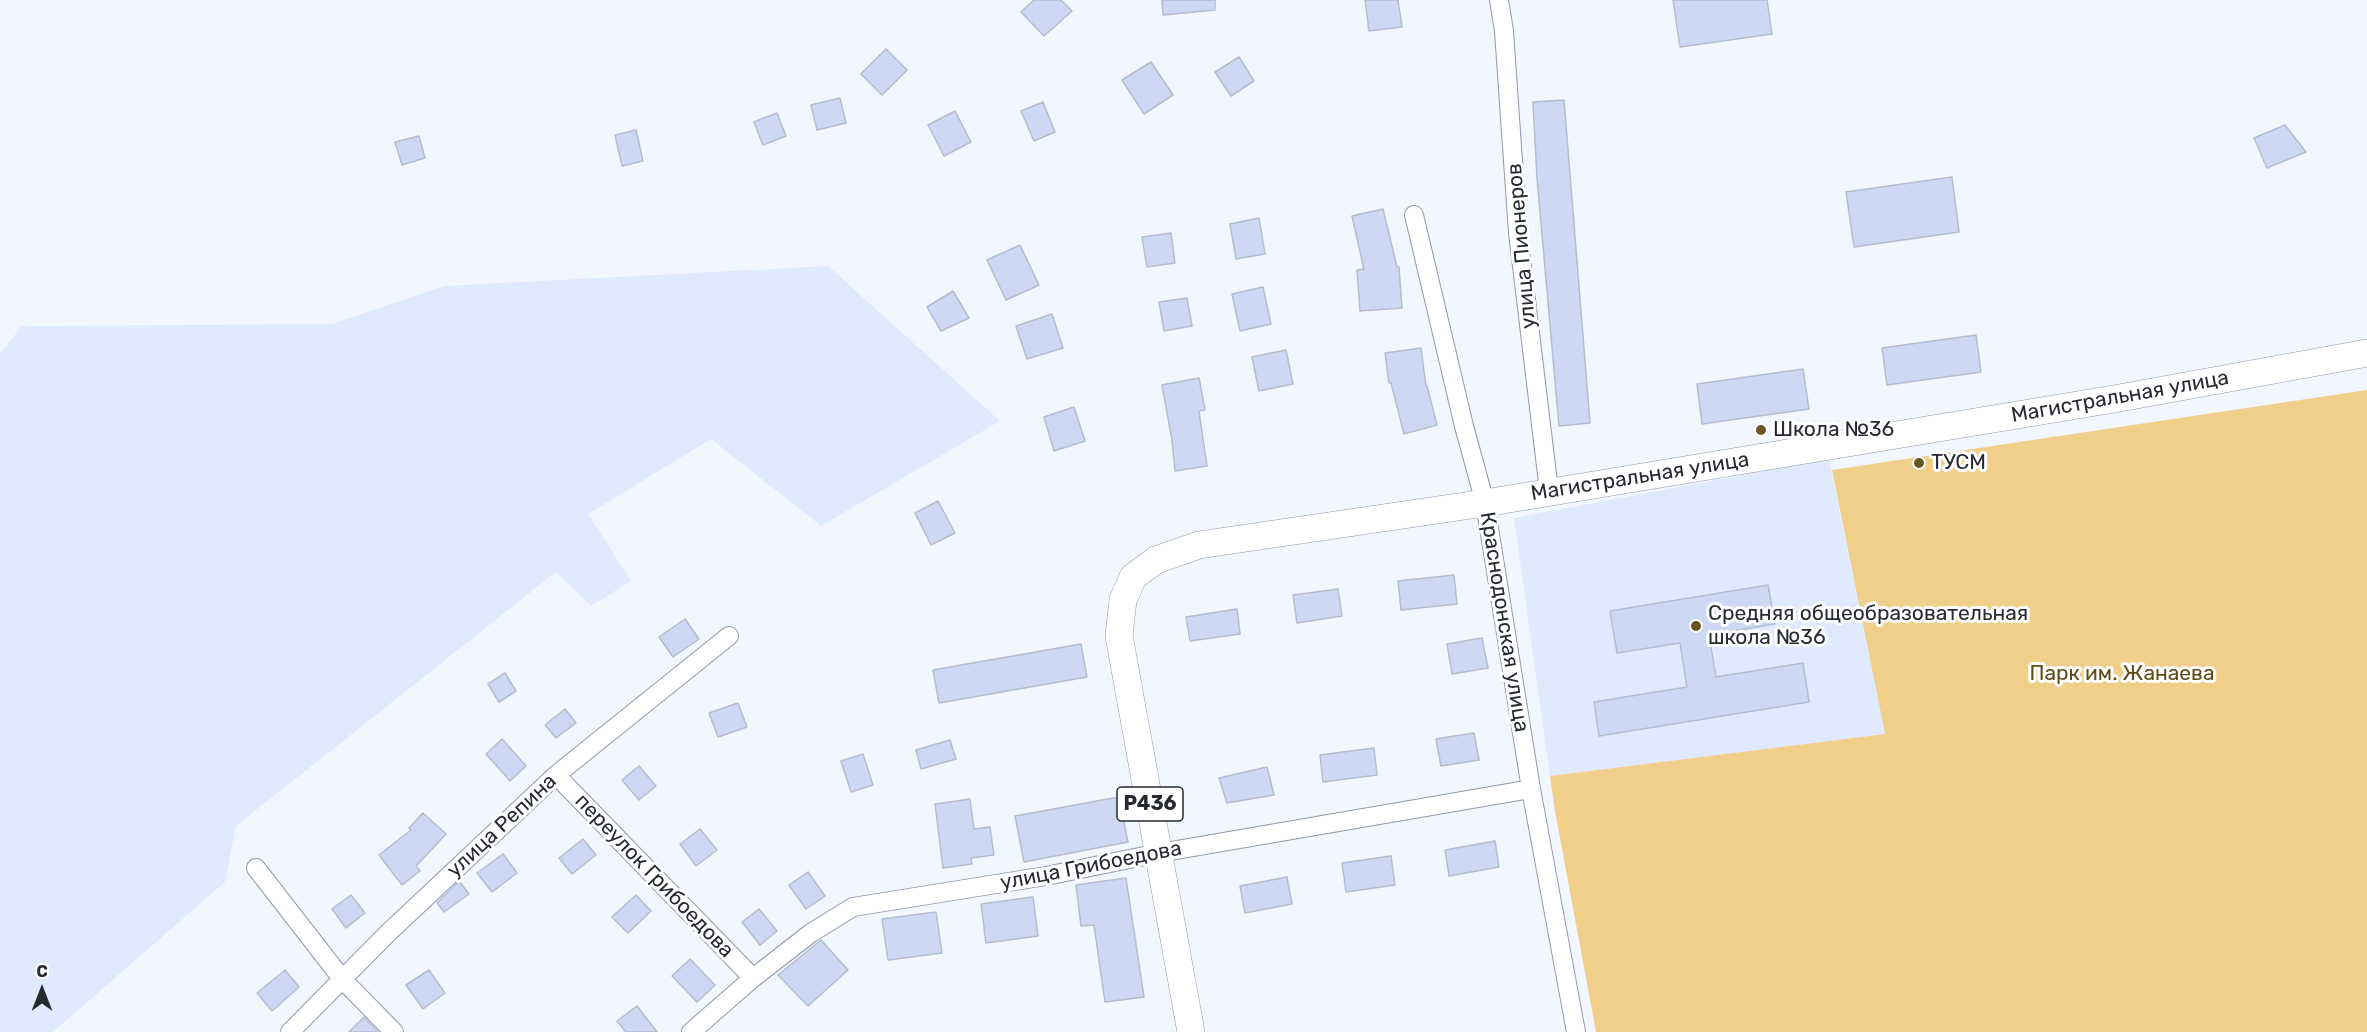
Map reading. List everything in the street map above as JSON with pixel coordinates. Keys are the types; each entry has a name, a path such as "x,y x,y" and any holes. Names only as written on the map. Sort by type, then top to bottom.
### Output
{"main road":[{"name":"Магистральная улица","path":"1159,853 1119,636 1123,600 1133,577 1156,560 1199,545 1485,503 2114,399 2367,353"},
{"name":"P436","path":"1159,853 1191,1032"}],"street":[{"name":"улица Пионеров","path":"1499,0 1505,42 1518,233 1549,491"},
{"name":"Краснодонская улица","path":"1414,215 1464,426 1485,503 1531,789 1576,1032"},
{"name":"улица Репина","path":"290,1032 388,933 556,775 729,636"},
{"name":"переулок Грибоедова","path":"556,775 753,978"},
{"name":"улица Грибоедова","path":"691,1032 753,978 811,933 853,907 1046,876 1159,853 1531,789"},
{"path":"256,868 343,980 394,1032"}],"shaded area":[{"path":"828,266 1000,421 821,526 711,439 588,514 631,581 591,606 556,572 236,826 225,882 53,1032 0,1032 0,354 22,326 332,324 444,286"},
{"name":"Средняя общеобразовательная школа №36","path":"1829,459 1885,734 1550,776 1514,518"}],"green space":[{"name":"Парк им. Жанаева","path":"2367,390 2367,1032 1596,1032 1550,776 1885,734 1832,470"}],"building":[{"path":"1034,0 1061,0 1072,11 1044,36 1021,12"},
{"path":"1162,0 1215,0 1215,10 1163,15"},
{"path":"1365,0 1398,0 1402,27 1369,31"},
{"path":"1673,0 1767,0 1772,34 1680,47"},
{"path":"886,49 907,70 882,95 861,74"},
{"path":"1239,57 1254,81 1231,96 1215,72"},
{"path":"1151,62 1173,95 1144,114 1122,80"},
{"path":"840,98 846,123 817,130 811,105"},
{"path":"1564,100 1590,423 1559,426 1537,178 1533,102"},
{"path":"1043,102 1055,132 1034,141 1021,111"},
{"path":"955,111 971,142 944,156 928,125"},
{"path":"777,113 786,136 763,145 754,122"},
{"path":"2285,125 2306,152 2267,168 2254,138"},
{"path":"636,130 643,161 622,166 615,135"},
{"path":"419,136 425,158 402,165 395,142"},
{"path":"1952,177 1959,232 1854,247 1846,192"},
{"path":"1383,209 1397,267 1399,267 1402,308 1360,311 1357,270 1364,269 1352,216"},
{"path":"1259,218 1265,254 1236,259 1230,224"},
{"path":"1171,233 1175,263 1147,267 1142,237"},
{"path":"1020,245 1039,285 1006,300 987,260"},
{"path":"1263,287 1271,324 1240,331 1232,294"},
{"path":"953,291 969,318 941,331 927,307"},
{"path":"1187,298 1192,326 1164,331 1159,302"},
{"path":"1052,314 1063,348 1027,359 1016,326"},
{"path":"1976,335 1981,372 1887,385 1882,348"},
{"path":"1421,348 1426,386 1437,425 1404,434 1391,383 1389,383 1385,353"},
{"path":"1286,350 1293,384 1259,391 1252,357"},
{"path":"1803,369 1809,409 1702,424 1697,384"},
{"path":"1199,378 1205,410 1199,411 1207,466 1175,471 1162,385"},
{"path":"1074,407 1085,441 1054,451 1044,417"},
{"path":"938,501 955,533 931,545 915,513"},
{"path":"1454,575 1457,604 1401,610 1398,581"},
{"path":"1768,585 1775,624 1709,635 1716,677 1803,663 1809,702 1599,736 1594,702 1687,687 1680,643 1617,653 1610,611"},
{"path":"1338,589 1342,616 1297,623 1293,595"},
{"path":"1237,609 1240,634 1190,641 1186,617"},
{"path":"685,619 699,639 673,657 659,637"},
{"path":"1482,638 1488,668 1452,674 1447,644"},
{"path":"1081,644 1087,677 939,703 933,670"},
{"path":"505,673 516,691 499,702 488,684"},
{"path":"738,703 747,727 718,737 709,713"},
{"path":"565,709 576,723 556,738 545,725"},
{"path":"1474,733 1479,760 1441,766 1436,739"},
{"path":"502,739 526,766 510,781 486,754"},
{"path":"950,740 956,759 921,769 916,750"},
{"path":"1374,748 1377,775 1323,782 1320,755"},
{"path":"863,754 873,785 851,792 841,761"},
{"path":"639,766 656,786 639,800 622,780"},
{"path":"1267,767 1274,795 1227,803 1219,778"},
{"path":"1119,797 1128,842 1024,862 1015,816"},
{"path":"970,799 974,829 990,827 994,855 971,858 972,864 943,868 935,804"},
{"path":"423,813 446,834 416,866 420,871 402,885 379,855 411,830 409,828"},
{"path":"700,829 717,850 696,866 680,844"},
{"path":"583,839 596,855 572,874 559,858"},
{"path":"1495,841 1499,867 1449,876 1445,850"},
{"path":"503,854 517,873 492,892 477,873"},
{"path":"1391,856 1395,885 1346,892 1342,863"},
{"path":"808,872 825,896 806,909 789,885"},
{"path":"1287,877 1292,904 1245,913 1240,886"},
{"path":"1126,878 1144,997 1105,1002 1094,925 1081,926 1076,885"},
{"path":"459,881 469,894 444,912 437,903"},
{"path":"351,895 365,913 346,928 332,909"},
{"path":"636,895 651,911 628,933 612,917"},
{"path":"1033,897 1038,936 986,943 981,904"},
{"path":"759,909 777,931 760,945 742,922"},
{"path":"936,912 942,953 888,960 882,919"},
{"path":"821,940 848,970 808,1006 778,975"},
{"path":"690,959 715,985 697,1002 672,976"},
{"path":"285,970 299,987 272,1011 257,993"},
{"path":"429,970 445,993 423,1009 406,985"},
{"path":"637,1006 657,1032 626,1032 617,1021"},
{"path":"364,1017 378,1032 349,1032"}],"place":[{"name":"Школа №36","path":"1761,430"},
{"name":"ТУСМ","path":"1919,463"},
{"name":"Средняя общеобразовательная школа №36","path":"1696,626"}]}
